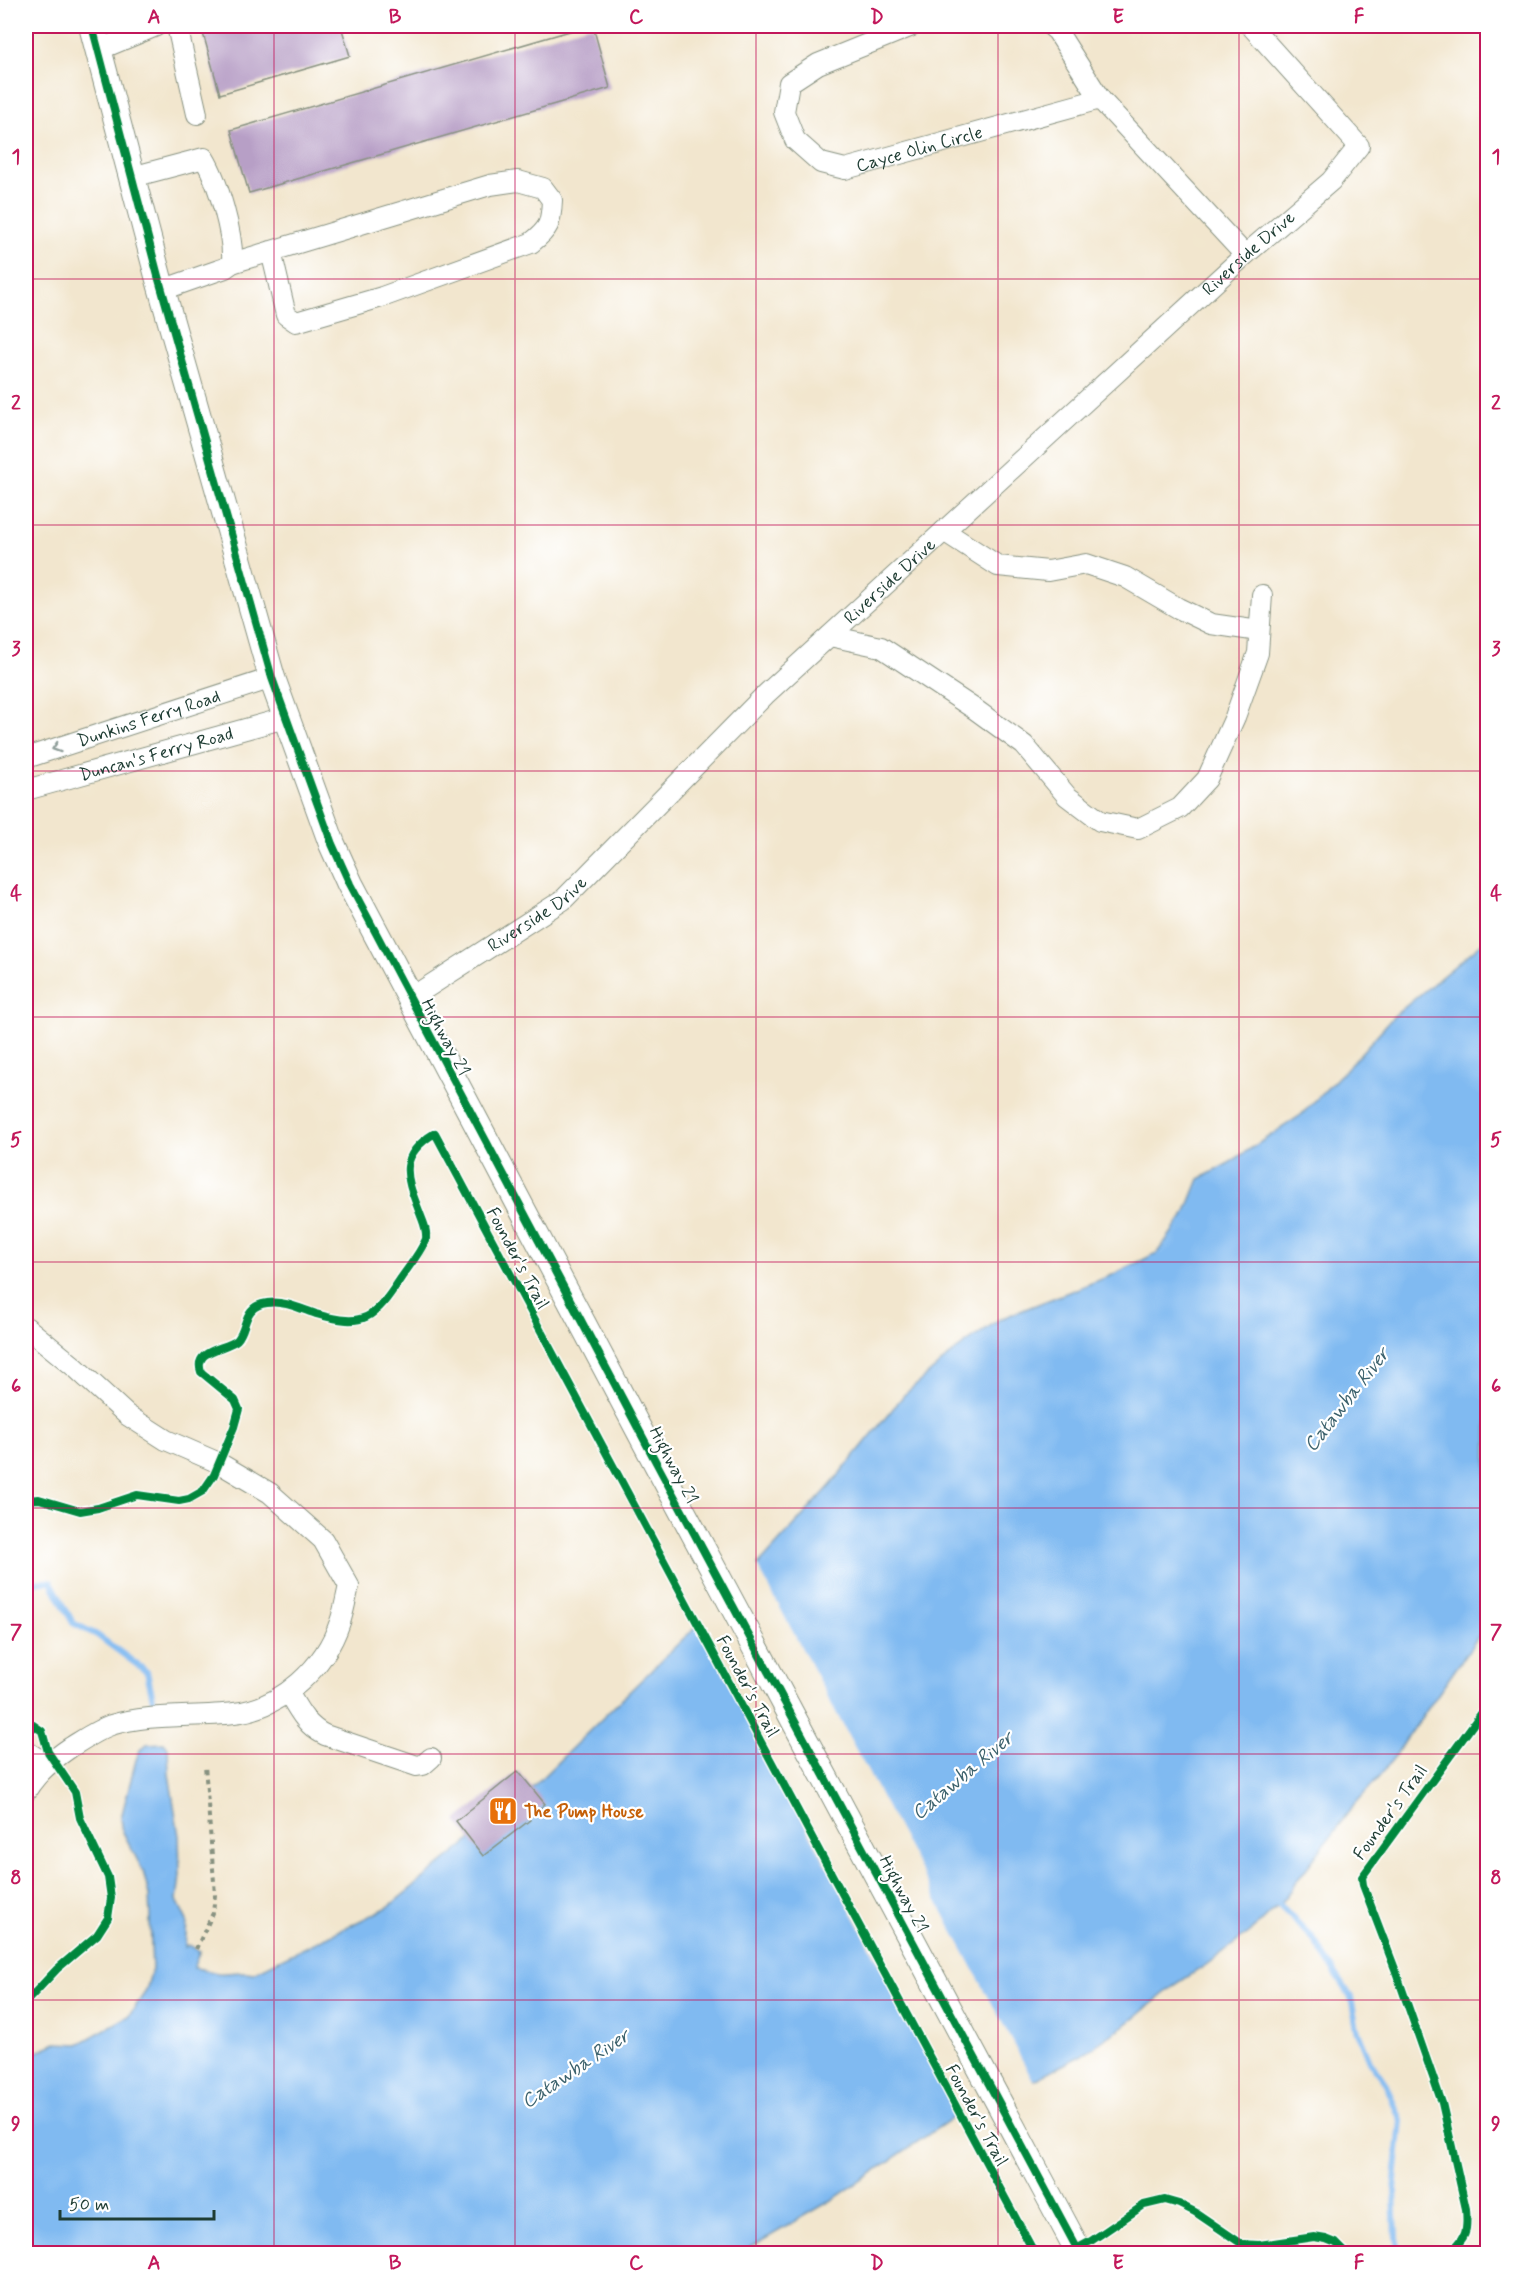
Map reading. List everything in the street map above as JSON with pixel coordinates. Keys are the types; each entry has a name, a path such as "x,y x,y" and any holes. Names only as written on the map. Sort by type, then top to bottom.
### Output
{"main road":[{"name":"Highway 21","path":"95,38 162,290 272,678 332,844 409,999 1080,2253"}],"street":[{"path":"95,38 156,26"},
{"path":"177,26 197,114"},
{"name":"Cayce Olin Circle","path":"912,26 818,64 789,83 784,112 795,140 821,163 845,168 1100,99"},
{"path":"1051,26 1057,31 1100,99 1245,255"},
{"name":"Riverside Drive","path":"409,999 563,900 765,695 1245,255 1331,181 1359,146 1251,26"},
{"path":"132,177 204,158 213,174 233,249 232,263"},
{"path":"162,290 225,268 232,263 271,251 490,185 518,181 543,188 552,200 551,219 546,231 531,243 382,297 296,322 286,315 271,251"},
{"path":"944,531 998,566 1048,571 1086,564 1125,577 1211,624 1259,630"},
{"path":"830,636 881,647 1024,745 1067,796 1101,821 1138,829 1180,808 1207,779 1258,653 1262,595"},
{"name":"Dunkins Ferry Road","path":"26,758 272,678"},
{"name":"Duncan's Ferry Road","path":"26,790 285,718"},
{"path":"26,1327 76,1368 127,1415 165,1440 219,1463 270,1493 323,1540 349,1586 340,1622 331,1642 320,1659 288,1692 256,1708 236,1713 170,1717 112,1725 97,1731 61,1754 34,1777 26,1791"},
{"path":"288,1692 306,1722 325,1735 417,1766 423,1765 431,1758"},
{"path":"26,1751 48,1765"}],"path":[{"path":"196,1949 213,1913 215,1894 205,1765"}],"water":[{"name":"Catawba River","path":"1487,939 1487,1624 1385,1770 1350,1810 1279,1905 1254,1929 1080,2056 1030,2082 960,2113 832,2200 741,2253 26,2253 26,2057 56,2043 79,2044 129,2016 146,1991 152,1969 149,1895 143,1871 123,1832 121,1818 140,1750 147,1744 164,1743 168,1748 169,1774 179,1836 180,1876 177,1900 187,1921 185,1947 189,1945 200,1951 193,1968 218,1973 253,1973 388,1907 514,1805 684,1638 724,1603 830,1486 904,1395 954,1352 1000,1319 1112,1275 1157,1253 1185,1214 1199,1179 1229,1163 1301,1115 1394,1016"}],"pier":[{"path":"756,1563 1034,2082 961,2116 697,1623 722,1601"}],"building":[{"path":"201,26 341,26 350,56 220,94"},
{"path":"593,26 610,88 249,193 231,130"},
{"name":"The Pump House","path":"518,1771 545,1804 528,1818 530,1820 483,1856 456,1821"}],"waterway":[{"path":"26,1582 51,1582 73,1623 97,1635 147,1672 153,1699"},
{"path":"1279,1905 1312,1937 1351,1997 1357,2029 1370,2061 1386,2084 1401,2121 1394,2190 1396,2239 1400,2254"}],"cycle path":[{"path":"92,26 158,276 272,678 332,844 350,884 657,1464 1080,2254"},
{"name":"Founder's Trail","path":"26,1500 39,1499 80,1511 98,1508 137,1495 179,1501 189,1499 203,1491 214,1475 239,1409 235,1400 201,1372 202,1359 206,1354 237,1340 249,1313 259,1305 279,1303 346,1320 367,1317 375,1311 392,1292 426,1239 425,1227 412,1191 408,1170 409,1160 414,1151 435,1133 1035,2254"},
{"name":"Founder's Trail","path":"1448,2254 1462,2239 1466,2230 1467,2217 1442,2103 1362,1877 1488,1704"},
{"path":"26,1720 42,1731 48,1752 75,1792 80,1818 108,1877 111,1898 108,1918 97,1935 57,1969 26,2002"},
{"path":"1067,2254 1091,2241 1144,2205 1165,2200 1195,2212 1242,2244 1259,2245 1314,2237 1336,2243 1347,2254"}],"place":[{"name":"The Pump House","path":"503,1811"}]}
